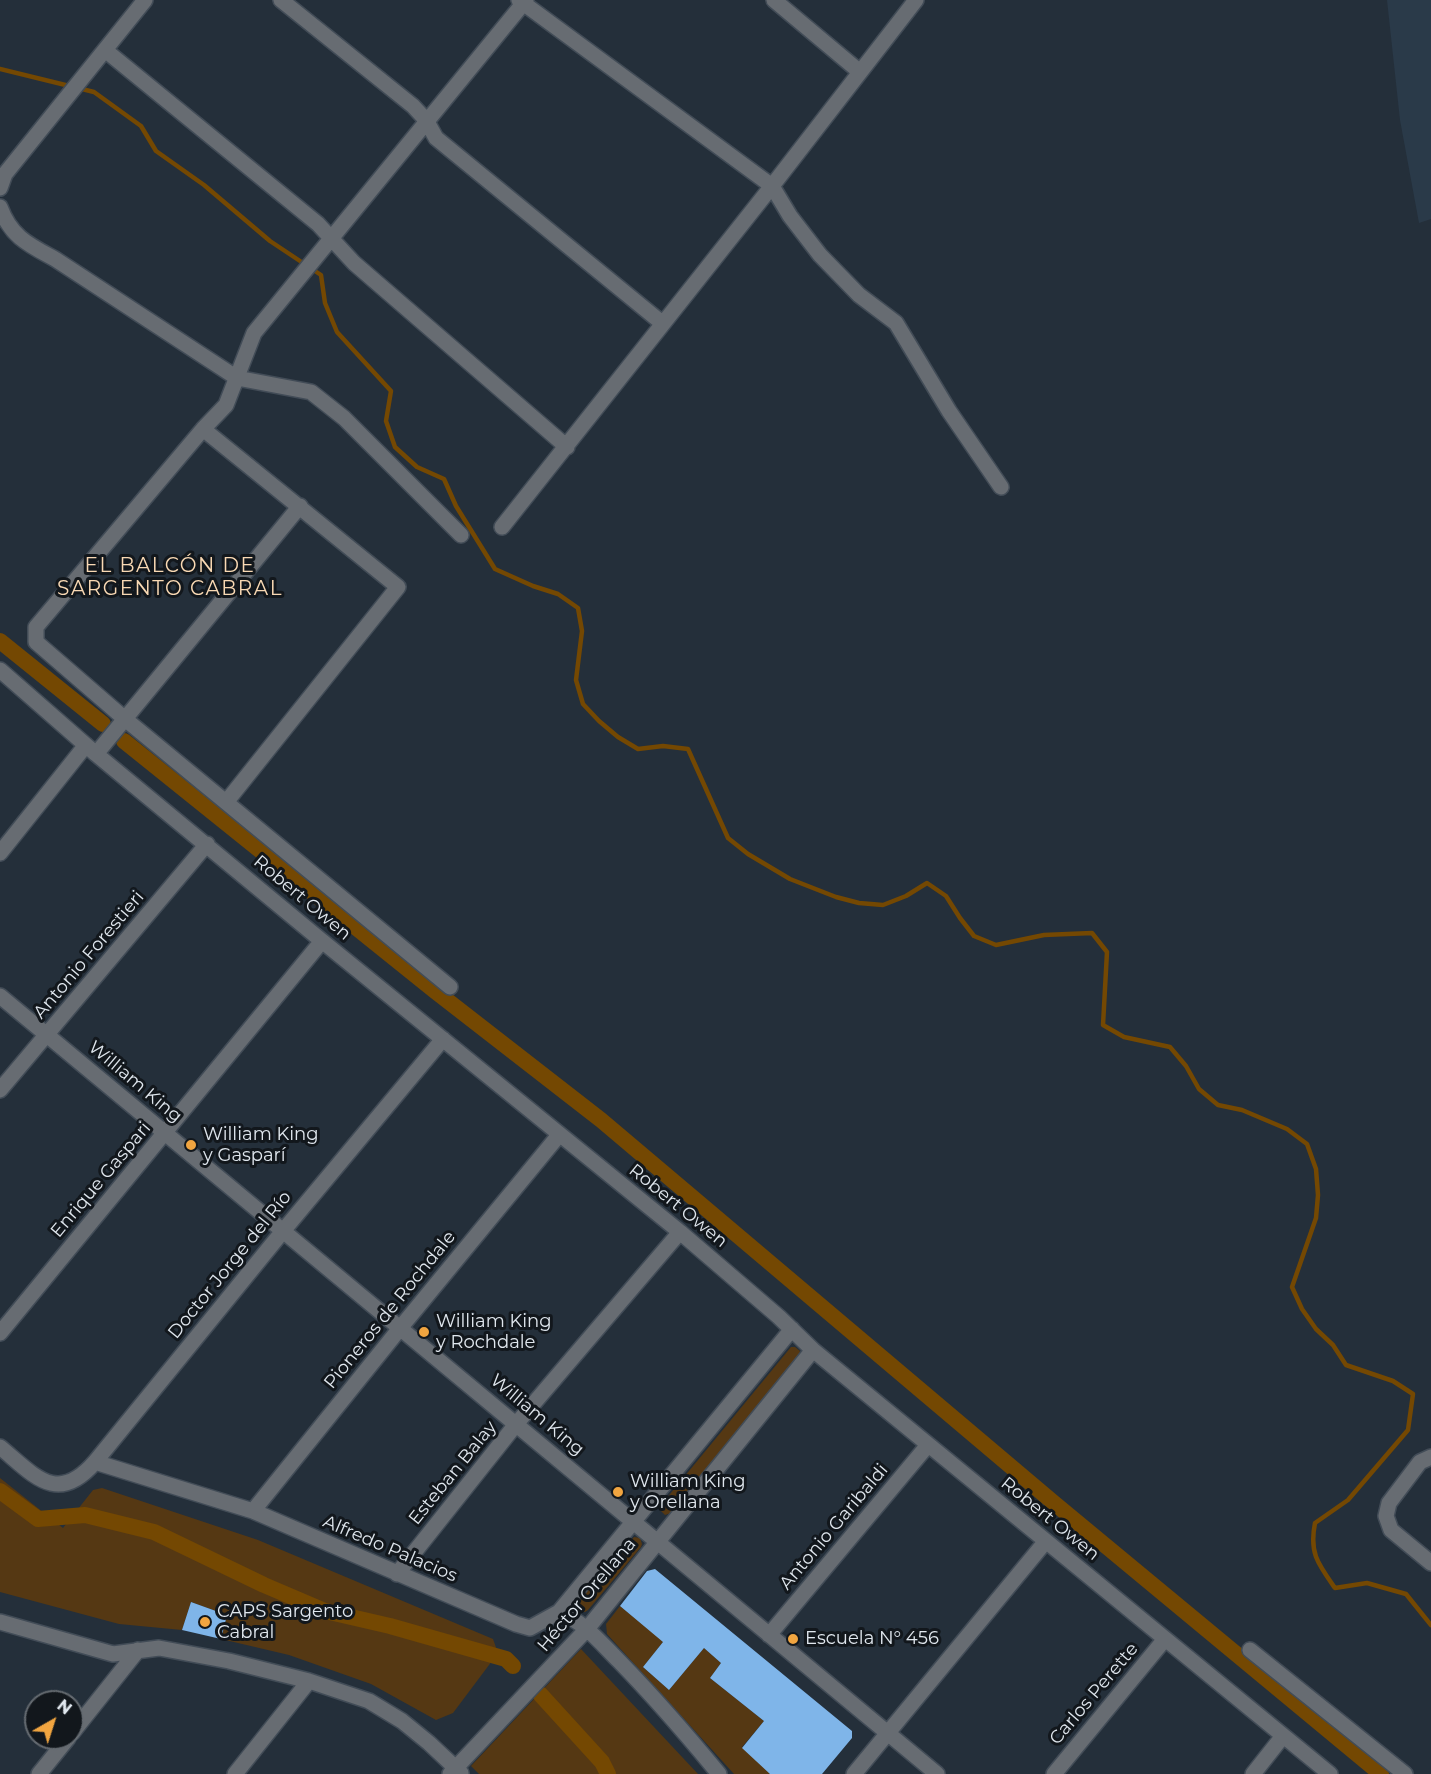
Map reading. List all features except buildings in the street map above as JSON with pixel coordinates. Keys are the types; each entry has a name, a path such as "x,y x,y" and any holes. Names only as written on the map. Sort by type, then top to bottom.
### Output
{"street":[{"path":"0,188 5,174 146,0"},
{"path":"281,0 413,106 426,120 436,138 662,323"},
{"path":"774,0 860,72"},
{"path":"502,527 916,0"},
{"path":"450,987 125,719 36,642 36,627 203,429 226,405 254,333 523,1 772,186 790,216 820,255 859,295 896,322 949,411 1001,487"},
{"path":"105,50 318,224 327,243 354,262 567,447"},
{"path":"0,207 6,223 27,244 55,259 237,378 311,392 344,418 461,536"},
{"path":"203,429 398,587 227,801"},
{"path":"0,853 91,749 125,719 300,506"},
{"name":"Robert Owen","path":"0,670 91,749 322,941 680,1232 813,1350 1330,1774"},
{"name":"Antonio Forestieri","path":"0,1090 207,844"},
{"name":"Enrique Gaspari","path":"0,1333 322,941"},
{"name":"William King","path":"0,996 937,1774"},
{"name":"Doctor Jorge del Río","path":"95,1462 443,1039"},
{"name":"Pioneros de Rochdale","path":"253,1511 560,1135"},
{"name":"Esteban Balay","path":"397,1574 517,1424 680,1232"},
{"name":"Héctor Orellana","path":"559,1612 792,1329"},
{"name":"Héctor Orellana","path":"456,1772 587,1629 813,1350"},
{"name":"Antonio Garibaldi","path":"769,1635 928,1445"},
{"path":"0,1447 44,1482 62,1484 73,1480 83,1476 95,1462"},
{"path":"1431,1457 1420,1462 1389,1503 1386,1516 1391,1530 1431,1563"},
{"name":"Alfredo Palacios","path":"95,1462 253,1511 516,1624 530,1628 559,1612"},
{"path":"854,1774 1046,1542"},
{"path":"559,1612 587,1629 659,1703 719,1774"},
{"path":"0,1622 95,1651 113,1654 159,1648 229,1661 369,1701 402,1721 456,1772"},
{"name":"Carlos Perette","path":"1053,1774 1165,1639"},
{"path":"84,1718 138,1650"},
{"path":"1250,1650 1405,1774"},
{"path":"235,1774 309,1682"},
{"path":"1253,1774 1283,1736"},
{"path":"39,1774 58,1750"}],"shaded area":[{"path":"1387,0 1431,0 1431,219 1419,223 1400,120"},
{"path":"791,1347 800,1351 798,1358 671,1513 665,1515 660,1510 661,1505"},
{"path":"0,1478 63,1528 93,1490 102,1488 258,1540 493,1639 498,1653 453,1713 436,1720 371,1684 289,1655 221,1639 227,1615 191,1602 182,1630 119,1624 0,1592"},
{"path":"634,1537 640,1538 641,1547 588,1610 579,1611 578,1602"},
{"path":"620,1606 653,1633 690,1608 643,1667 669,1690 704,1648 721,1663 710,1678 764,1721 742,1747 762,1766 781,1774 734,1774 607,1634 606,1624"},
{"path":"581,1649 698,1774 479,1774 471,1766"}],"waterway":[{"path":"0,69 94,92 141,126 156,151 204,185 270,241 321,275 325,303 337,332 391,391 386,421 395,447 417,467 444,479 456,506 495,569 558,594 578,608 582,631 576,680 583,704 618,737 638,749 663,746 688,749 728,838 748,854 790,879 836,897 859,903 883,905 906,896 927,883 946,896 974,936 996,945 1044,935 1092,933 1107,952 1103,1025 1124,1037 1170,1047 1186,1066 1199,1089 1218,1105 1242,1110 1287,1129 1307,1144 1316,1169 1318,1195 1316,1218 1292,1287 1302,1309 1316,1329 1333,1345 1346,1365 1393,1381 1413,1394 1408,1430 1348,1500 1315,1523 1313,1542 1316,1558 1335,1588 1367,1583 1406,1594 1431,1625"},
{"path":"0,641 103,724"},
{"path":"124,741 435,991 601,1120 1054,1503 1381,1774"},
{"path":"0,1491 38,1519 85,1515 154,1532 264,1585 325,1611 390,1626 506,1659 513,1666"},
{"path":"540,1694 602,1762 608,1774"}],"place":[{"name":"William King y Gasparí","path":"191,1145"},
{"name":"William King y Rochdale","path":"424,1332"},
{"name":"William King y Orellana","path":"618,1492"},
{"name":"CAPS Sargento Cabral","path":"205,1622"},
{"name":"Escuela N° 456","path":"793,1639"}],"district":[{"name":"EL BALCÓN DE SARGENTO CABRAL","path":"170,578"}]}
